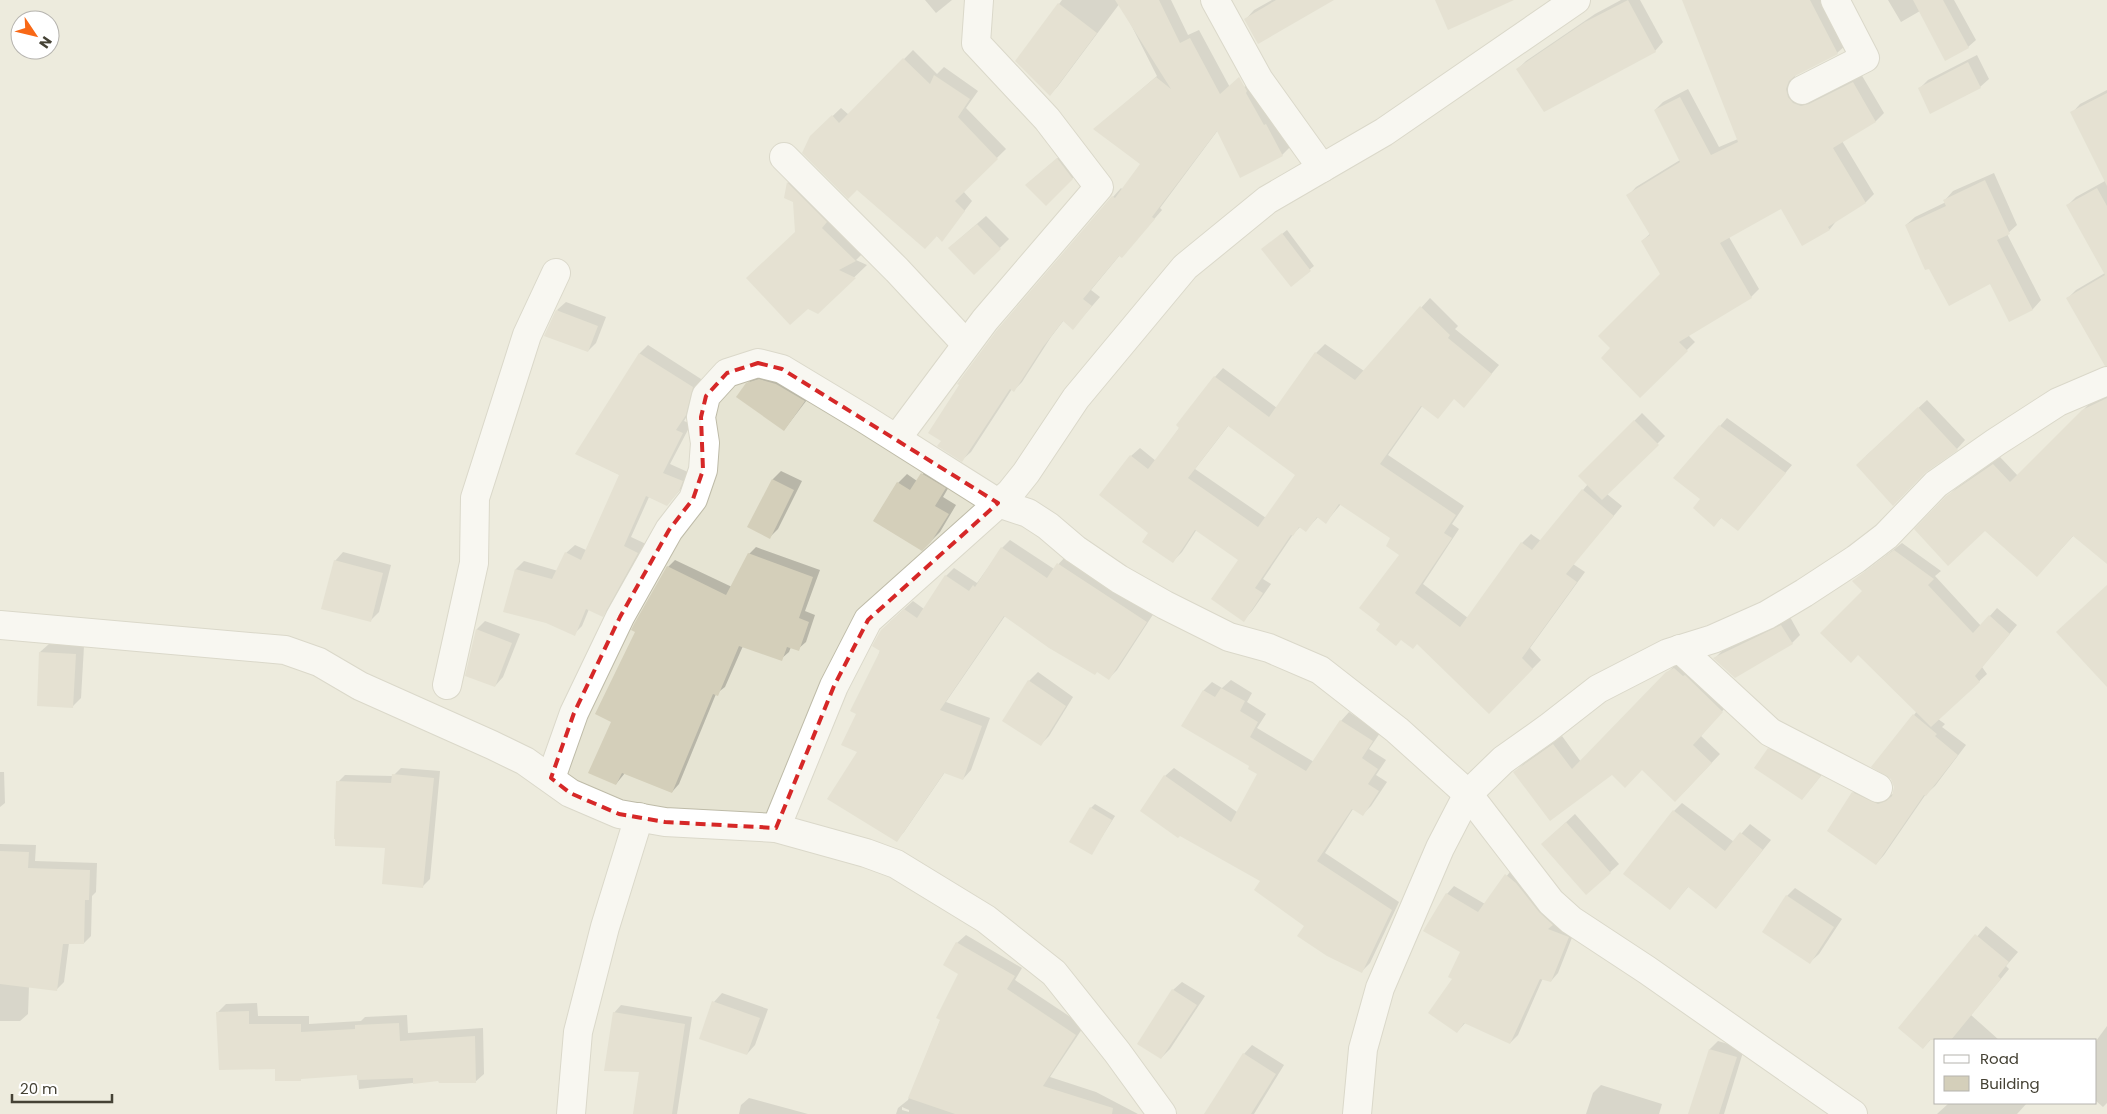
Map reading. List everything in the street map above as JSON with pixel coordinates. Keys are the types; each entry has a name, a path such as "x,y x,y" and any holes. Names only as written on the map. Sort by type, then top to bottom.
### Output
{"street":[{"path":"897,438 985,320 1100,187 1047,119 976,43 979,0"},
{"path":"1215,0 1259,80 1322,168"},
{"path":"776,828 834,686 868,620 1010,493 1026,473 1076,398 1185,267 1267,200 1384,132 1576,0"},
{"path":"1802,90 1865,58 1834,0"},
{"path":"784,156 898,270 966,344"},
{"path":"447,685 474,563 474,498 527,335 556,273"},
{"path":"550,778 574,713 620,617 669,530 693,499 703,470 705,443 701,417 706,396 727,374 758,363 782,369 897,438 998,503 1028,513 1119,579 1165,605 1228,638 1269,648 1320,670 1397,730 1468,794 1551,902 1571,920 1647,970 1853,1114"},
{"path":"1357,1114 1363,1049 1380,988 1440,848 1468,794 1503,760 1598,689 1668,653 1713,639 1766,616 1804,593 1886,536 1936,484 1996,442 2058,402 2107,381"},
{"path":"0,625 294,652 319,662 360,686 525,761 570,793 619,814 666,822 776,828 866,853 896,864 986,919 1054,973 1117,1052 1162,1114"},
{"path":"1680,650 1770,732 1878,788"},
{"path":"571,1114 578,1032 605,927 639,818"}],"highlighted area":[{"path":"758,363 782,369 998,503 868,620 834,686 776,828 665,822 619,814 570,793 551,778 574,713 620,617 669,530 693,499 703,470 701,417 706,396 727,373"}],"shaded area":[{"path":"0,0 2107,0 2107,1114 0,1114"}],"building":[{"path":"1115,0 1159,0 1180,43 1190,38 1220,94 1239,77 1247,91 1246,93 1264,125 1266,124 1283,156 1240,178 1217,131 1152,217 1155,219 1122,258 1119,256 1083,299 1092,306 1073,330 1063,321 1043,347 1014,392 1010,389 962,462 937,446 941,441 928,433 959,385 957,384 997,330 1112,196 1115,198 1140,164 1093,129 1156,77 1171,89"},
{"path":"1276,0 1334,0 1258,44 1244,19"},
{"path":"1435,0 1514,0 1448,30"},
{"path":"1628,0 1656,52 1544,112 1516,69 1585,22"},
{"path":"1682,0 1810,0 1838,54 1789,81 1786,89 1788,97 1793,103 1801,106 1809,104 1853,82 1876,122 1833,148 1866,203 1828,227 1830,230 1802,246 1781,209 1720,243 1752,298 1679,342 1688,351 1640,398 1601,358 1610,348 1598,336 1660,274 1641,241 1650,235 1626,195 1680,162 1654,110 1680,97 1711,155 1738,142"},
{"path":"1913,0 1943,0 1969,48 1945,61"},
{"path":"1058,3 1097,33 1050,96 1015,61"},
{"path":"903,58 930,84 934,75 970,99 958,117 998,159 955,201 965,211 942,242 937,236 925,249 857,190 848,199 802,153 810,136 832,115 839,123"},
{"path":"1968,62 1981,88 1930,114 1918,88"},
{"path":"2107,93 2107,186 2070,112"},
{"path":"1057,158 1073,179 1046,206 1025,185"},
{"path":"1985,180 2010,234 1997,240 2033,310 2009,322 1990,284 1949,306 1929,269 1925,270 1905,225 1946,206 1943,200"},
{"path":"787,182 827,222 822,228 856,261 839,270 856,278 818,314 808,309 790,325 746,278 795,232 793,202 784,198"},
{"path":"2097,188 2107,206 2107,366 2105,366 2066,298 2105,275 2066,205"},
{"path":"977,224 1001,249 974,275 948,248"},
{"path":"1282,233 1311,271 1291,287 1261,249"},
{"path":"1420,306 1450,335 1448,338 1492,374 1464,408 1454,399 1438,419 1421,406 1380,464 1456,515 1444,533 1452,538 1415,593 1460,627 1521,542 1532,550 1582,489 1614,516 1566,574 1577,582 1522,658 1533,669 1489,714 1417,644 1413,649 1401,640 1396,646 1376,630 1380,624 1359,608 1399,555 1386,546 1390,538 1339,504 1326,524 1317,517 1306,532 1299,527 1293,536 1291,535 1255,588 1263,593 1244,622 1211,599 1238,560 1195,530 1173,563 1142,542 1148,533 1099,495 1130,455 1148,469 1179,428 1176,425 1214,376 1269,417 1315,352 1355,380","holes":["1228,426 1295,475 1258,527 1188,478"]},
{"path":"556,310 598,326 588,352 544,336"},
{"path":"639,353 693,387 686,415 676,430 683,433 663,473 683,481 679,491 667,506 646,496 624,546 638,553 603,617 586,609 575,636 546,623 503,612 515,569 552,579 565,552 581,560 619,475 575,454"},
{"path":"759,379 776,384 805,401 784,431 736,397 746,383"},
{"path":"2107,398 2107,564 2073,536 2037,577 1985,531 1948,566 1914,529 1946,496 1993,464 2010,482 2082,410"},
{"path":"1918,407 1958,450 1925,473 1893,506 1856,465"},
{"path":"1634,420 1659,445 1602,500 1578,476"},
{"path":"1719,425 1786,473 1738,531 1721,518 1714,527 1693,508 1700,499 1673,478"},
{"path":"921,473 946,488 935,506 949,514 931,542 922,551 873,521 897,482 910,490"},
{"path":"772,479 794,490 770,539 747,527"},
{"path":"1001,547 1047,578 1057,563 1147,622 1109,680 1097,672 1095,675 1049,648 1004,616 940,710 982,726 963,780 944,773 897,842 827,799 857,752 841,745 856,714 850,711 880,651 872,646 881,630 904,609 917,618 945,575 969,591 973,585 975,587"},
{"path":"1894,550 1934,579 1928,585 1973,633 1989,615 2010,634 1975,676 1980,682 1931,727 1858,655 1851,663 1820,633 1862,591 1852,581"},
{"path":"748,553 813,577 799,618 809,622 799,651 787,647 782,661 739,646 718,696 713,694 672,793 622,773 616,785 588,773 611,722 595,714 635,632 631,630 667,566 726,595"},
{"path":"334,560 383,573 371,622 321,609"},
{"path":"2107,585 2107,687 2056,632"},
{"path":"1781,625 1793,644 1735,678 1713,658"},
{"path":"476,629 512,643 495,687 465,676"},
{"path":"39,652 76,654 73,708 37,706"},
{"path":"1674,668 1683,676 1685,675 1723,712 1693,745 1712,763 1675,802 1642,770 1625,788 1612,775 1550,821 1513,772 1553,744 1572,769 1666,672"},
{"path":"1028,680 1066,706 1041,746 1002,721"},
{"path":"1221,688 1245,701 1240,711 1258,722 1250,737 1306,771 1340,720 1373,741 1362,758 1378,769 1368,784 1379,791 1363,816 1352,809 1317,861 1392,910 1362,973 1327,956 1297,936 1304,926 1254,890 1260,881 1180,836 1178,838 1140,811 1164,775 1231,822 1257,774 1248,769 1249,766 1181,726 1203,690 1215,697"},
{"path":"1913,714 1958,755 1926,796 1924,795 1876,865 1827,831 1852,792 1878,804 1892,796 1894,787 1891,779 1871,767"},
{"path":"1768,748 1821,776 1802,800 1754,768"},
{"path":"392,774 434,778 423,888 382,884 385,848 335,846 336,781 391,783"},
{"path":"1090,807 1112,820 1092,855 1069,842"},
{"path":"1673,810 1725,851 1740,832 1763,850 1716,909 1688,887 1670,910 1623,874"},
{"path":"1566,822 1611,873 1586,895 1541,844"},
{"path":"0,851 29,852 28,868 90,870 89,900 85,900 84,944 63,944 57,991 0,984"},
{"path":"1505,874 1516,883 1539,912 1553,925 1548,929 1569,937 1551,982 1540,979 1510,1044 1464,1023 1457,1033 1428,1013 1452,979 1448,977 1460,952 1423,931 1446,893 1478,912"},
{"path":"1786,895 1834,927 1810,964 1762,932"},
{"path":"1975,934 2009,962 1998,976 2001,979 1952,1039 1930,1040 1923,1049 1898,1028"},
{"path":"956,942 1015,976 1007,989 1076,1035 1043,1086 1113,1108 1112,1114 955,1114 908,1098 940,1020 936,1018 958,974 943,965"},
{"path":"1172,989 1197,1005 1161,1059 1137,1044"},
{"path":"712,1001 760,1018 747,1055 699,1039"},
{"path":"249,1011 249,1024 301,1024 301,1032 355,1029 355,1025 399,1023 400,1041 475,1036 476,1083 439,1083 438,1081 413,1084 413,1078 357,1080 357,1075 301,1079 301,1081 275,1081 275,1069 219,1070 216,1012"},
{"path":"613,1012 685,1024 672,1114 633,1114 639,1072 604,1071"},
{"path":"1709,1049 1737,1057 1719,1114 1688,1114"},
{"path":"1243,1053 1276,1074 1251,1114 1204,1114"}]}
